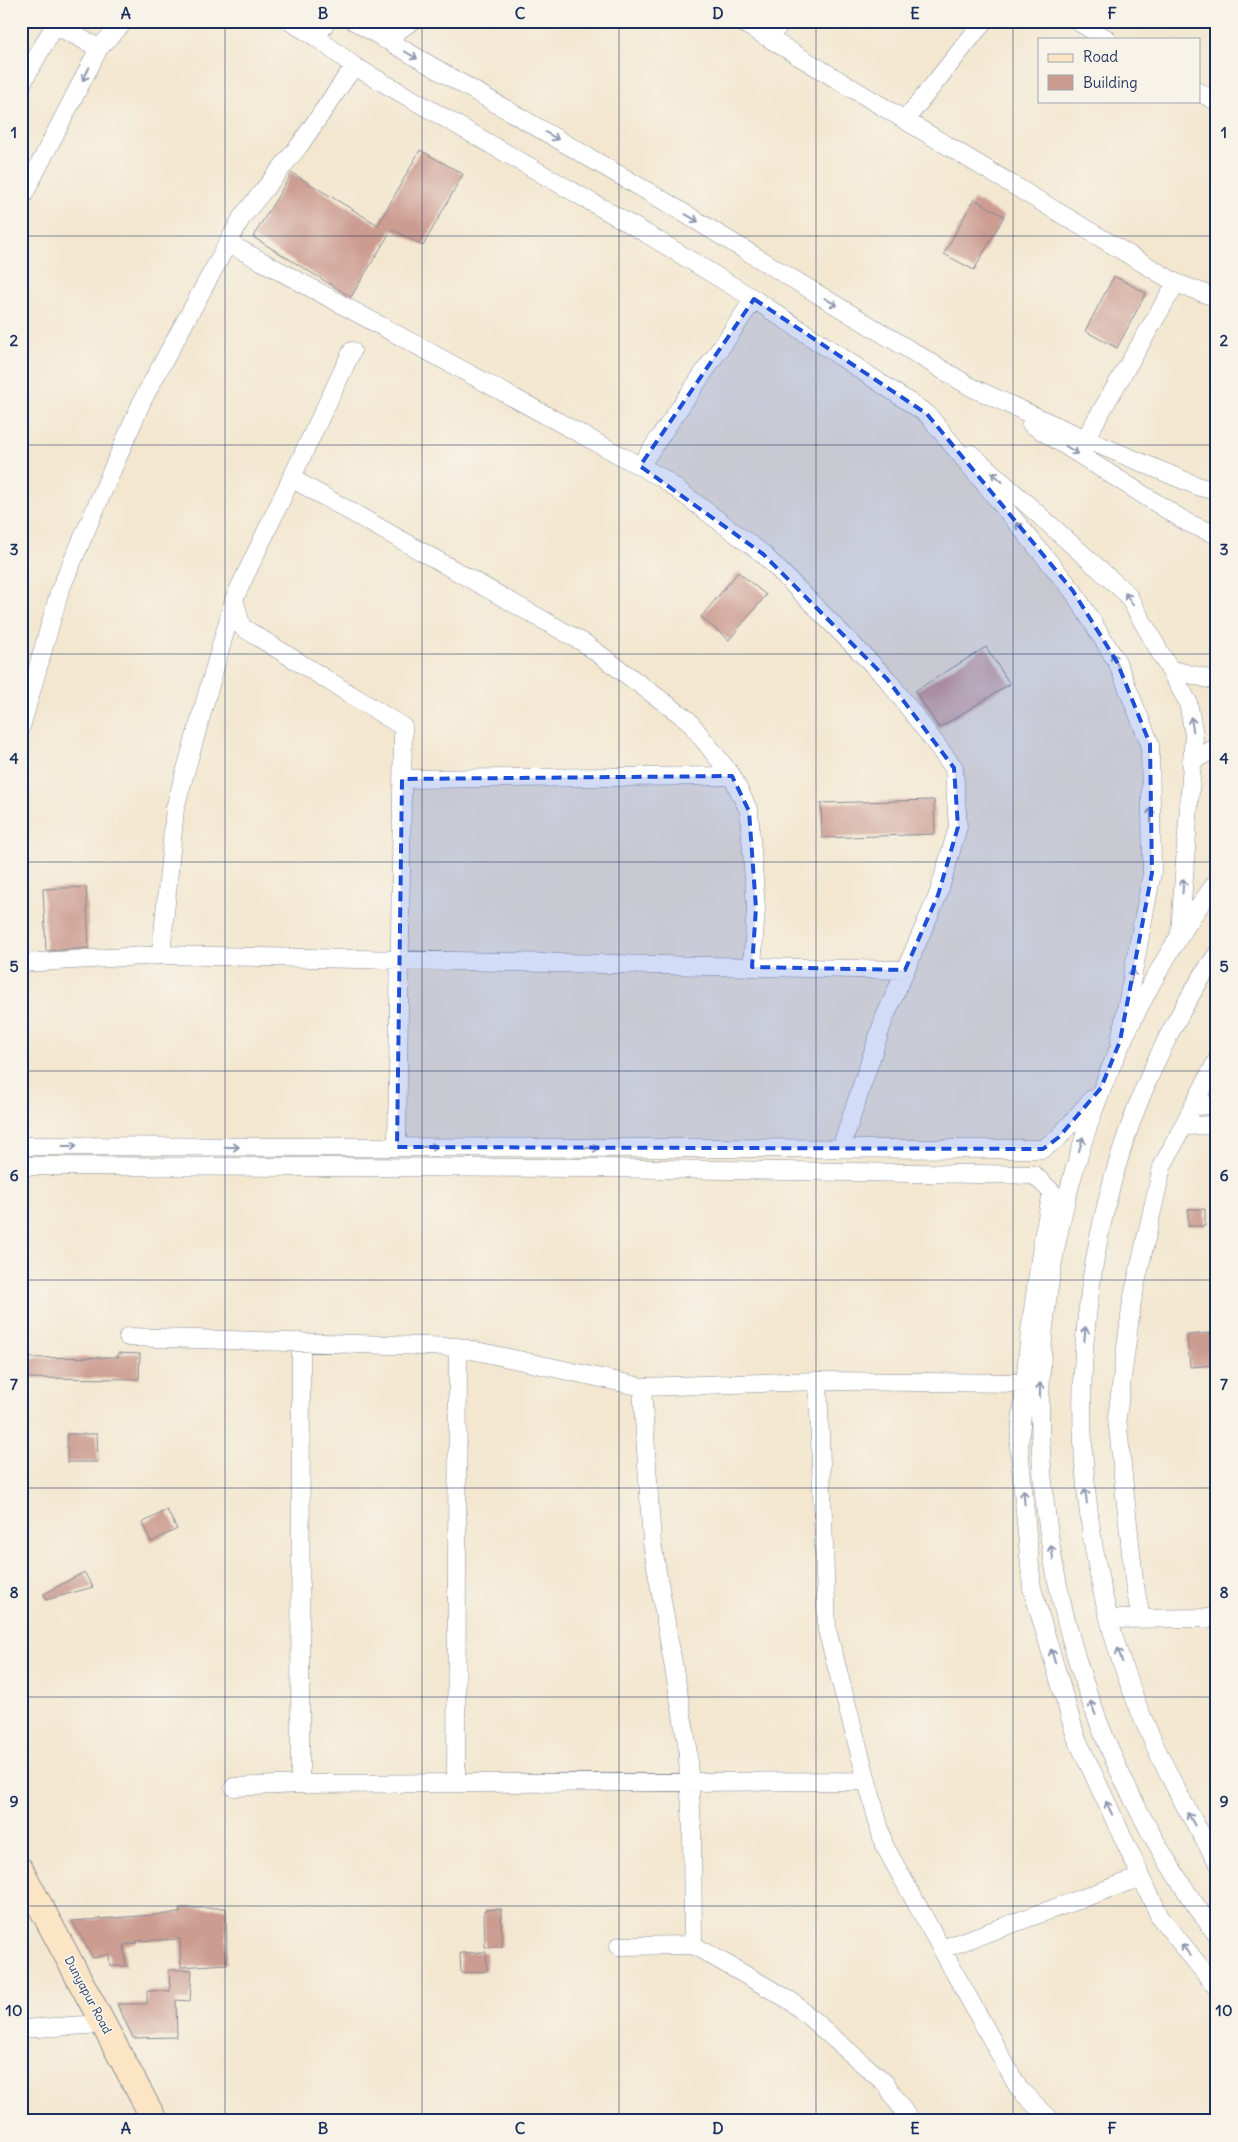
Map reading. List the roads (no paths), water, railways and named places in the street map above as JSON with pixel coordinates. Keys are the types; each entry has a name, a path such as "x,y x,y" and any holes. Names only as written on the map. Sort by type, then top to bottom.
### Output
{"main road":[{"name":"Dunyapur Road","path":"21,1870 155,2121"}],"street":[{"path":"21,200 100,48 125,21"},
{"path":"289,21 316,37 354,66 647,234 754,299 927,414 1127,594 1188,702 1194,736 1180,934"},
{"path":"316,37 327,21"},
{"path":"354,21 664,201 971,387 1188,523 1217,535"},
{"path":"385,40 412,21"},
{"path":"740,21 906,119 1176,283 1217,298"},
{"path":"769,38 782,21"},
{"path":"906,119 984,21"},
{"path":"1077,21 1105,38"},
{"path":"21,85 56,23 100,48"},
{"path":"21,727 60,590 143,399 242,217 299,146 354,66"},
{"path":"1200,93 1217,102"},
{"path":"228,244 662,478 763,554 887,679 954,768 958,827 938,895 884,1019 841,1148"},
{"path":"1084,439 1176,283"},
{"path":"640,466 754,299"},
{"path":"161,955 175,808 234,599 352,351"},
{"path":"971,387 1084,439 1200,487 1217,491"},
{"path":"927,414 1073,591 1117,662 1150,744 1152,873 1120,1041"},
{"path":"292,478 584,643 688,720 732,776 750,811 756,908 752,967"},
{"path":"234,599 242,627 403,727 397,1147"},
{"path":"1169,668 1217,681"},
{"path":"1191,762 1217,747"},
{"path":"402,779 732,776"},
{"path":"1217,881 1180,934 1143,996 1120,1041 1100,1088 1069,1184 1057,1234 1046,1301 1041,1368 1040,1436 1049,1537 1070,1636 1102,1733 1146,1825 1171,1869 1217,1935"},
{"path":"1217,954 1187,1003 1144,1093 1111,1188 1091,1286 1084,1346 1082,1436 1091,1536 1110,1619 1128,1681 1146,1728 1175,1789 1217,1861"},
{"path":"21,963 161,955 905,970"},
{"path":"1141,1619 1134,1581 1117,1418 1132,1300 1162,1167 1217,1060"},
{"path":"21,1146 1043,1149 1059,1137 1100,1088"},
{"path":"1194,1106 1217,1106"},
{"path":"1183,1126 1217,1125"},
{"path":"21,1166 601,1168 1034,1175 1052,1192 1035,1294 1019,1446 1032,1588 1076,1737 1160,1918 1217,1988"},
{"path":"128,1337 458,1347 642,1388 818,1380 1025,1383"},
{"path":"300,1784 301,1342"},
{"path":"456,1783 458,1347"},
{"path":"818,1380 827,1630 884,1845 1019,2089 1052,2121"},
{"path":"642,1388 652,1543 687,1743 692,1827 693,1946"},
{"path":"1110,1619 1217,1618"},
{"path":"234,1787 300,1784 867,1781"},
{"path":"942,1949 1141,1877"},
{"path":"619,1946 693,1946 791,2001 886,2084 910,2121"},
{"path":"21,2029 104,2024"}]}
